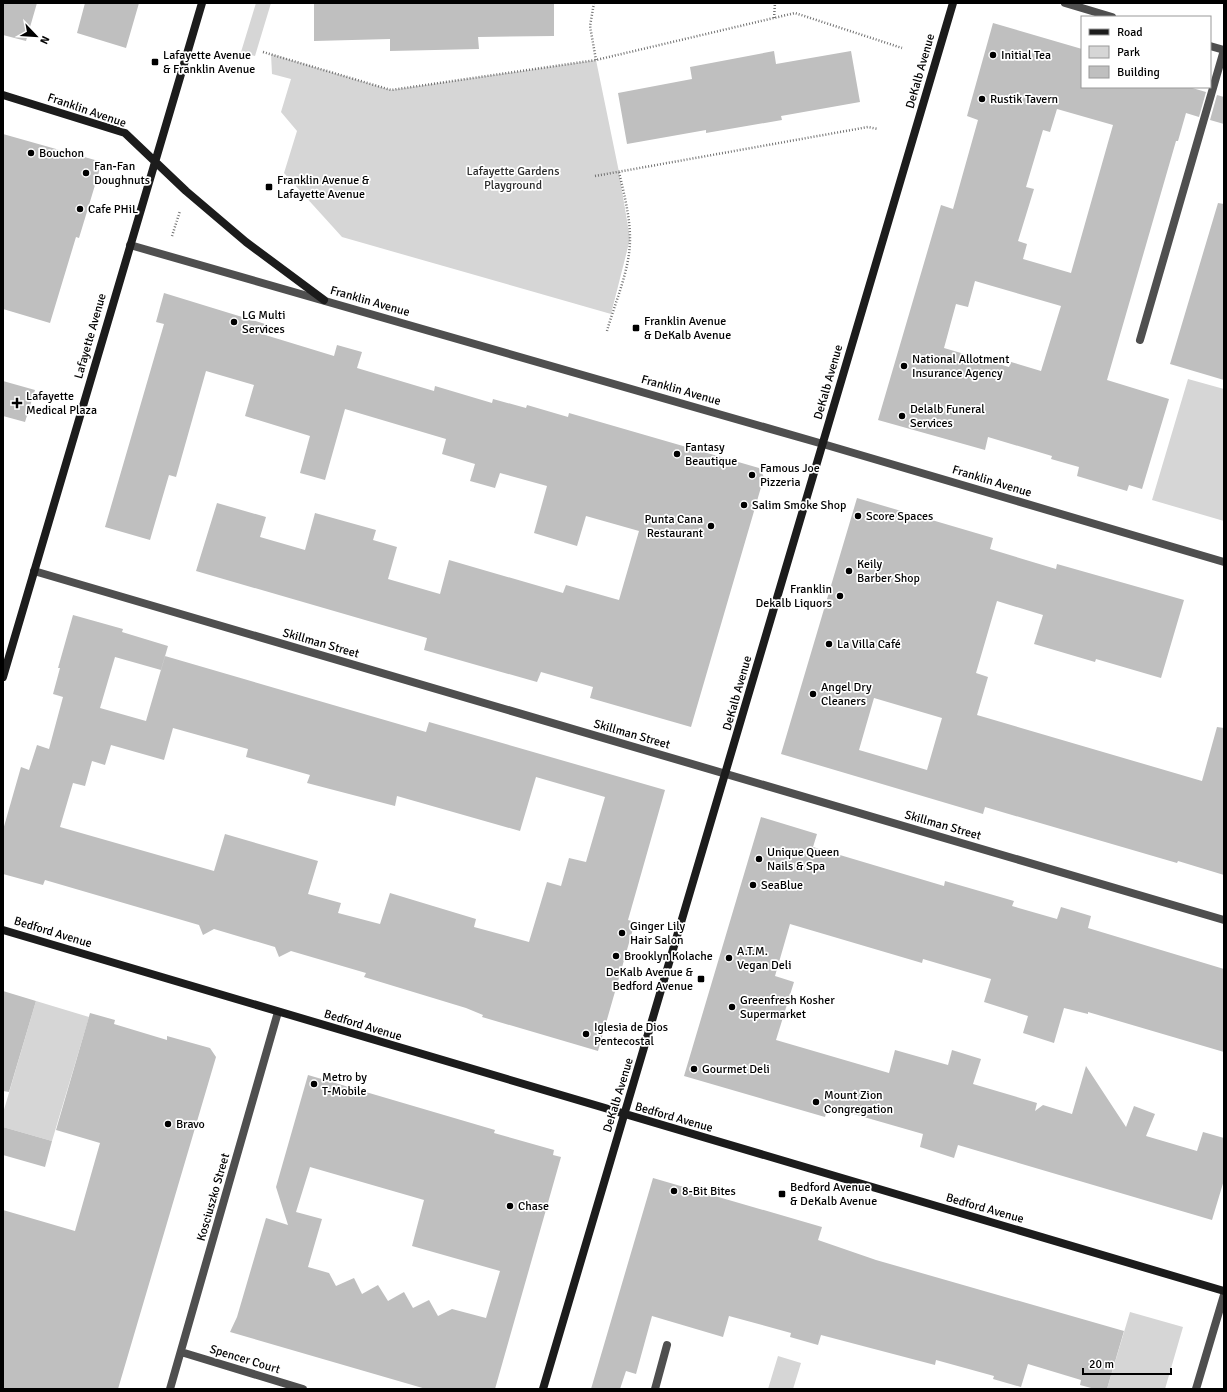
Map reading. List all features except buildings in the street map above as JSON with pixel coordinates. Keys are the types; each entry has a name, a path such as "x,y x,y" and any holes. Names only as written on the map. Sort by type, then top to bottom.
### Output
{"main road":[{"name":"Lafayette Avenue","path":"3,677 202,3"},
{"name":"DeKalb Avenue","path":"543,1389 953,3"},
{"name":"Franklin Avenue","path":"3,95 125,133 186,192 246,242 324,300"},
{"name":"Bedford Avenue","path":"3,930 1224,1291"}],"street":[{"path":"1064,3 1109,16"},
{"path":"1140,340 1224,50 1211,46"},
{"name":"Franklin Avenue","path":"130,244 823,444 1224,562"},
{"name":"Skillman Street","path":"34,571 1224,920"},
{"name":"Kosciuszko Street","path":"170,1389 278,1012"},
{"path":"1196,1389 1224,1295"},
{"path":"654,1389 667,1346"},
{"name":"Spencer Court","path":"181,1352 303,1389"}],"path":[{"path":"594,3 590,26 596,60"},
{"path":"774,3 774,18"},
{"path":"263,52 391,90 596,60 795,13 902,48"},
{"path":"595,176 868,127 878,129"},
{"path":"607,331 626,268 630,240 628,213 619,172"},
{"path":"172,236 181,208"}],"green space":[{"path":"256,3 271,3 255,56 241,52"},
{"name":"Lafayette Gardens Playground","path":"271,54 391,90 596,60 619,172 630,239 611,314 342,237 284,173 297,131 281,112 291,79 272,74"},
{"path":"1188,379 1224,389 1224,521 1152,500"},
{"path":"36,1001 89,1017 52,1141 3,1127 3,1113"},
{"path":"1130,1312 1183,1327 1165,1389 1107,1389"},
{"path":"778,1356 801,1363 793,1389 768,1389"}],"place":[{"name":"Initial Tea","path":"993,55"},
{"name":"Lafayette Avenue & Franklin Avenue","path":"155,62"},
{"name":"Rustik Tavern","path":"982,99"},
{"name":"Bouchon","path":"31,153"},
{"name":"Fan-Fan Doughnuts","path":"86,173"},
{"name":"Franklin Avenue & Lafayette Avenue","path":"269,187"},
{"name":"Cafe PHiL","path":"80,209"},
{"name":"LG Multi Services","path":"234,322"},
{"name":"Franklin Avenue & DeKalb Avenue","path":"636,328"},
{"name":"National Allotment Insurance Agency","path":"904,366"},
{"name":"Lafayette Medical Plaza","path":"17,403"},
{"name":"Delalb Funeral Services","path":"902,416"},
{"name":"Fantasy Beautique","path":"677,454"},
{"name":"Famous Joe Pizzeria","path":"752,475"},
{"name":"Salim Smoke Shop","path":"744,505"},
{"name":"Score Spaces","path":"858,516"},
{"name":"Punta Cana Restaurant","path":"711,526"},
{"name":"Keily Barber Shop","path":"849,571"},
{"name":"Franklin Dekalb Liquors","path":"840,596"},
{"name":"La Villa Café","path":"829,644"},
{"name":"Angel Dry Cleaners","path":"813,694"},
{"name":"Unique Queen Nails & Spa","path":"759,859"},
{"name":"SeaBlue","path":"753,885"},
{"name":"Ginger Lily Hair Salon","path":"622,933"},
{"name":"Brooklyn Kolache","path":"616,956"},
{"name":"A.T.M. Vegan Deli","path":"729,958"},
{"name":"DeKalb Avenue & Bedford Avenue","path":"701,979"},
{"name":"Greenfresh Kosher Supermarket","path":"732,1007"},
{"name":"Iglesia de Dios Pentecostal","path":"586,1034"},
{"name":"Gourmet Deli","path":"694,1069"},
{"name":"Metro by T-Mobile","path":"314,1084"},
{"name":"Mount Zion Congregation","path":"816,1102"},
{"name":"Bravo","path":"168,1124"},
{"name":"8-Bit Bites","path":"674,1191"},
{"name":"Bedford Avenue & DeKalb Avenue","path":"782,1194"},
{"name":"Chase","path":"510,1206"}]}
